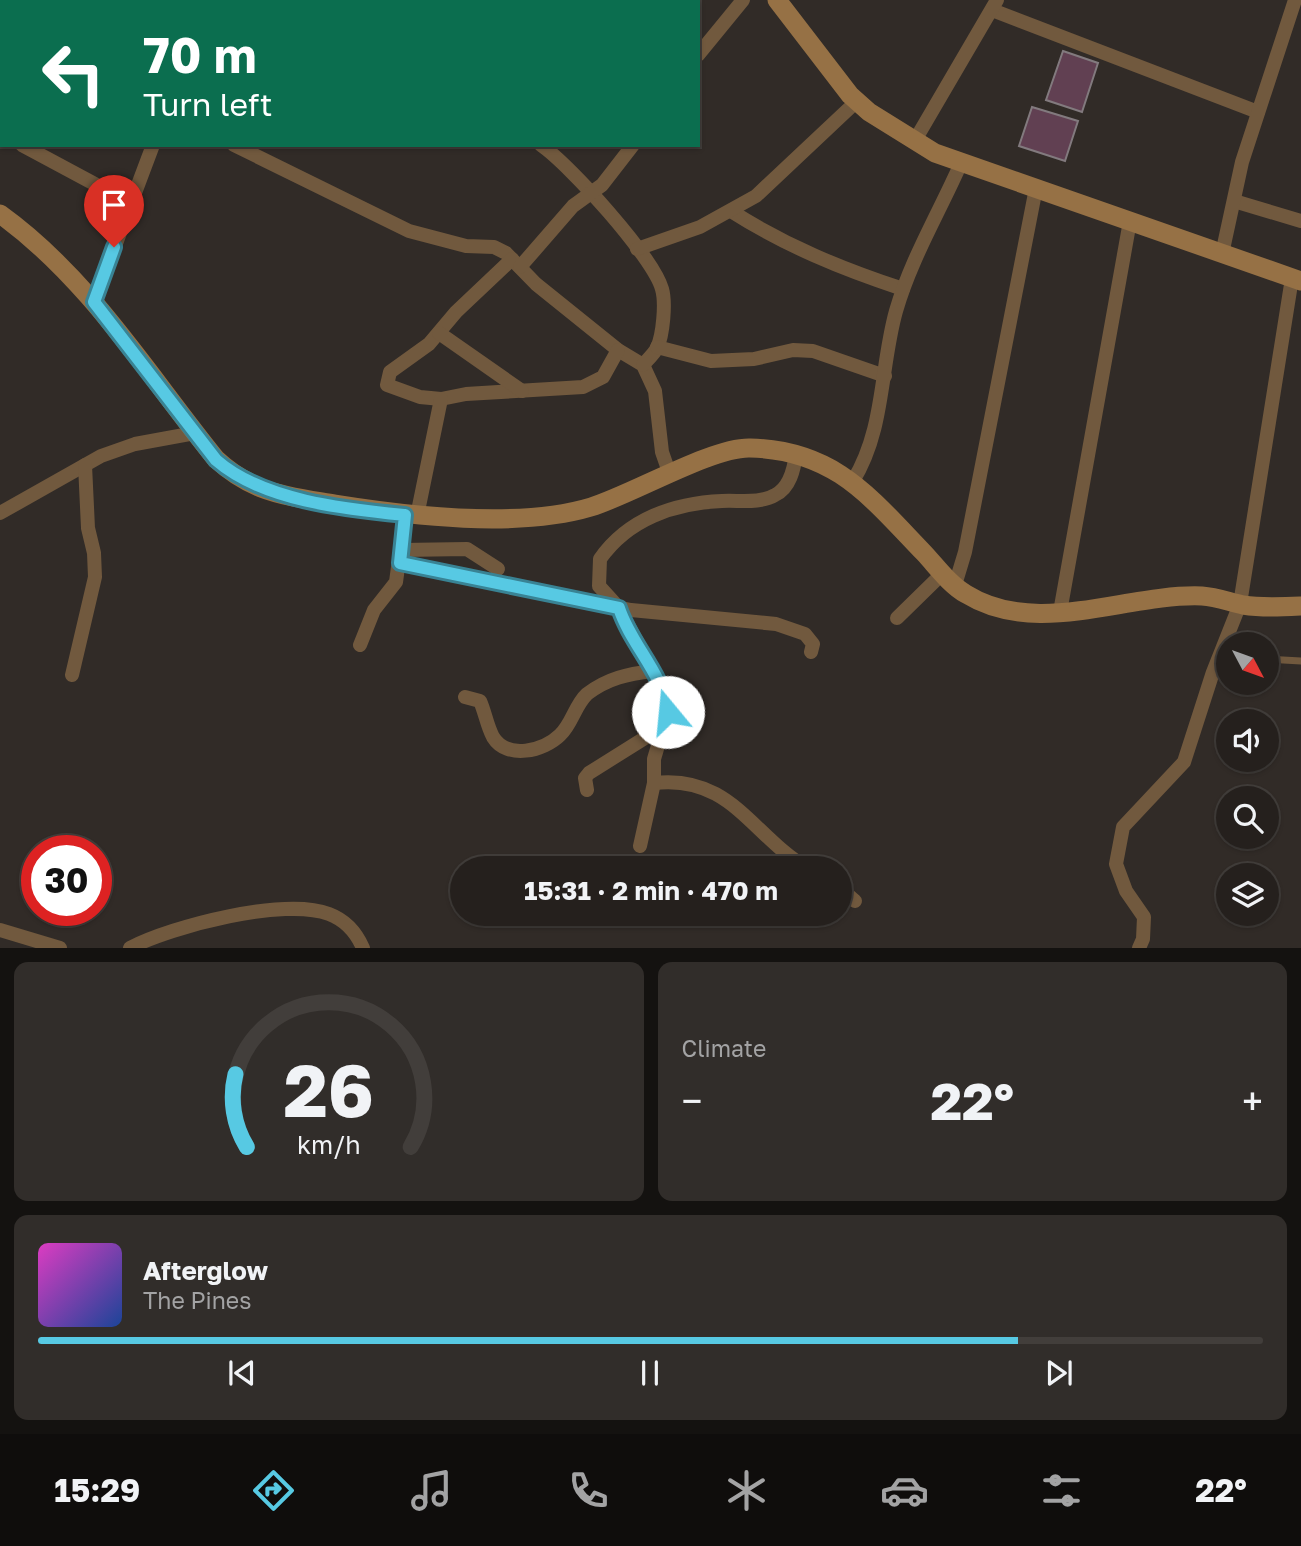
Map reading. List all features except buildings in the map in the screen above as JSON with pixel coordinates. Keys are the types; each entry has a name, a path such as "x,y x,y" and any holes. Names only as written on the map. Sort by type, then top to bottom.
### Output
{"street":[{"path":"700,53 743,0"},
{"path":"777,0 810,47 857,102 914,142 961,163 1296,279 1240,604 1231,632"},
{"path":"1222,254 1241,162 1295,0"},
{"path":"914,142 995,5 1258,111"},
{"path":"638,249 699,227 731,211 772,183 857,102"},
{"path":"26,147 132,204"},
{"path":"94,302 152,147"},
{"path":"238,147 409,231 466,246 494,247 516,263 537,284 618,350 643,365 655,391 662,452 670,475"},
{"path":"543,147 572,170 653,268 663,291 657,347 643,365"},
{"path":"618,350 607,373 594,384 466,394 441,399 396,390 386,382 390,372 439,333 456,312 516,263 550,229 602,185 630,147"},
{"path":"853,481 875,433 888,345 903,289 961,163"},
{"path":"897,618 949,579 965,552 1036,188"},
{"path":"1234,201 1301,221"},
{"path":"731,211 830,265 903,289"},
{"path":"0,214 48,252 94,302 195,433 231,473 264,489 411,516 565,514 719,454 746,448 796,454 834,469 853,481 889,514 965,594 1002,609 1031,613 1060,612 1174,597 1205,596 1269,608 1301,606"},
{"path":"1060,612 1129,221"},
{"path":"439,333 522,391"},
{"path":"657,347 711,361 754,359 793,350 813,351 885,376"},
{"path":"360,645 374,610 396,582 441,399"},
{"path":"0,513 85,465 135,444 195,433"},
{"path":"640,846 654,783 654,759 668,712 666,695 624,622 619,608 599,586 600,559 622,536 656,513 673,507 719,501 763,500 778,495 794,471 796,454"},
{"path":"72,675 95,577 94,553 88,528 85,465"},
{"path":"401,556 467,549 498,569"},
{"path":"401,556 619,608 776,624 806,634 813,644 810,652"},
{"path":"464,697 480,701 494,739 504,748 532,751 545,747 561,734 584,696 608,680 653,671"},
{"path":"1139,947 1143,939 1144,917 1126,891 1116,864 1123,827 1184,762 1216,676"},
{"path":"587,790 585,778 589,773 664,726"},
{"path":"654,783 676,782 725,797 788,856"},
{"path":"130,947 155,935 202,922 284,911 320,911 337,917 352,929 363,947"},
{"path":"0,930 60,947"}],"lane":[{"path":"1279,660 1301,661"}],"route":[{"path":"114,247 94,302 216,460 231,473 264,489 285,495 405,515 400,563 619,608 624,622 666,695 668,712"}]}
